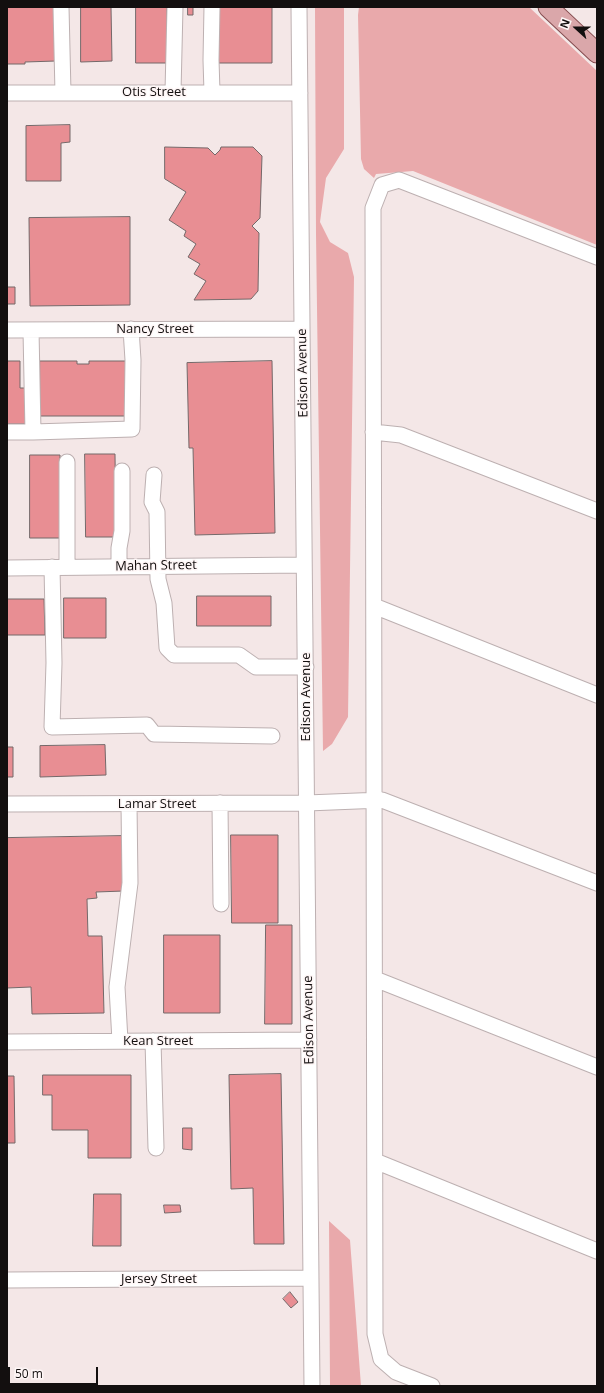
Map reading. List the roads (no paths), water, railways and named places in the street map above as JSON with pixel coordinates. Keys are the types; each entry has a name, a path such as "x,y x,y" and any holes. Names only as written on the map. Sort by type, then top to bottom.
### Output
{"main road":[{"path":"548,7 597,53"}],"street":[{"path":"61,7 62,93"},
{"path":"173,92 175,7"},
{"path":"212,7 210,60 212,92"},
{"name":"Edison Avenue","path":"299,7 312,1386"},
{"name":"Otis Street","path":"7,93 300,93"},
{"path":"432,1386 396,1372 381,1359 375,1334 373,208 382,185 399,180 597,257"},
{"name":"Nancy Street","path":"7,330 302,328"},
{"path":"7,432 132,429 133,360 131,329"},
{"path":"31,330 33,432"},
{"path":"374,432 402,435 597,511"},
{"path":"67,462 54,663 52,727 147,725 154,734 272,736"},
{"path":"119,567 119,548 122,531 122,471"},
{"path":"154,475 152,502 157,512 158,579 164,603 167,648 174,655 239,655 256,667 306,667"},
{"name":"Mahan Street","path":"7,568 304,566"},
{"path":"374,606 597,695"},
{"name":"Lamar Street","path":"7,804 129,804 382,800 597,883"},
{"path":"220,803 221,904"},
{"path":"120,1041 117,987 130,883 129,804"},
{"path":"375,979 597,1067"},
{"name":"Kean Street","path":"7,1042 309,1040"},
{"path":"153,1041 156,1148"},
{"path":"374,1162 597,1250"},
{"name":"Jersey Street","path":"7,1280 312,1278"}]}
